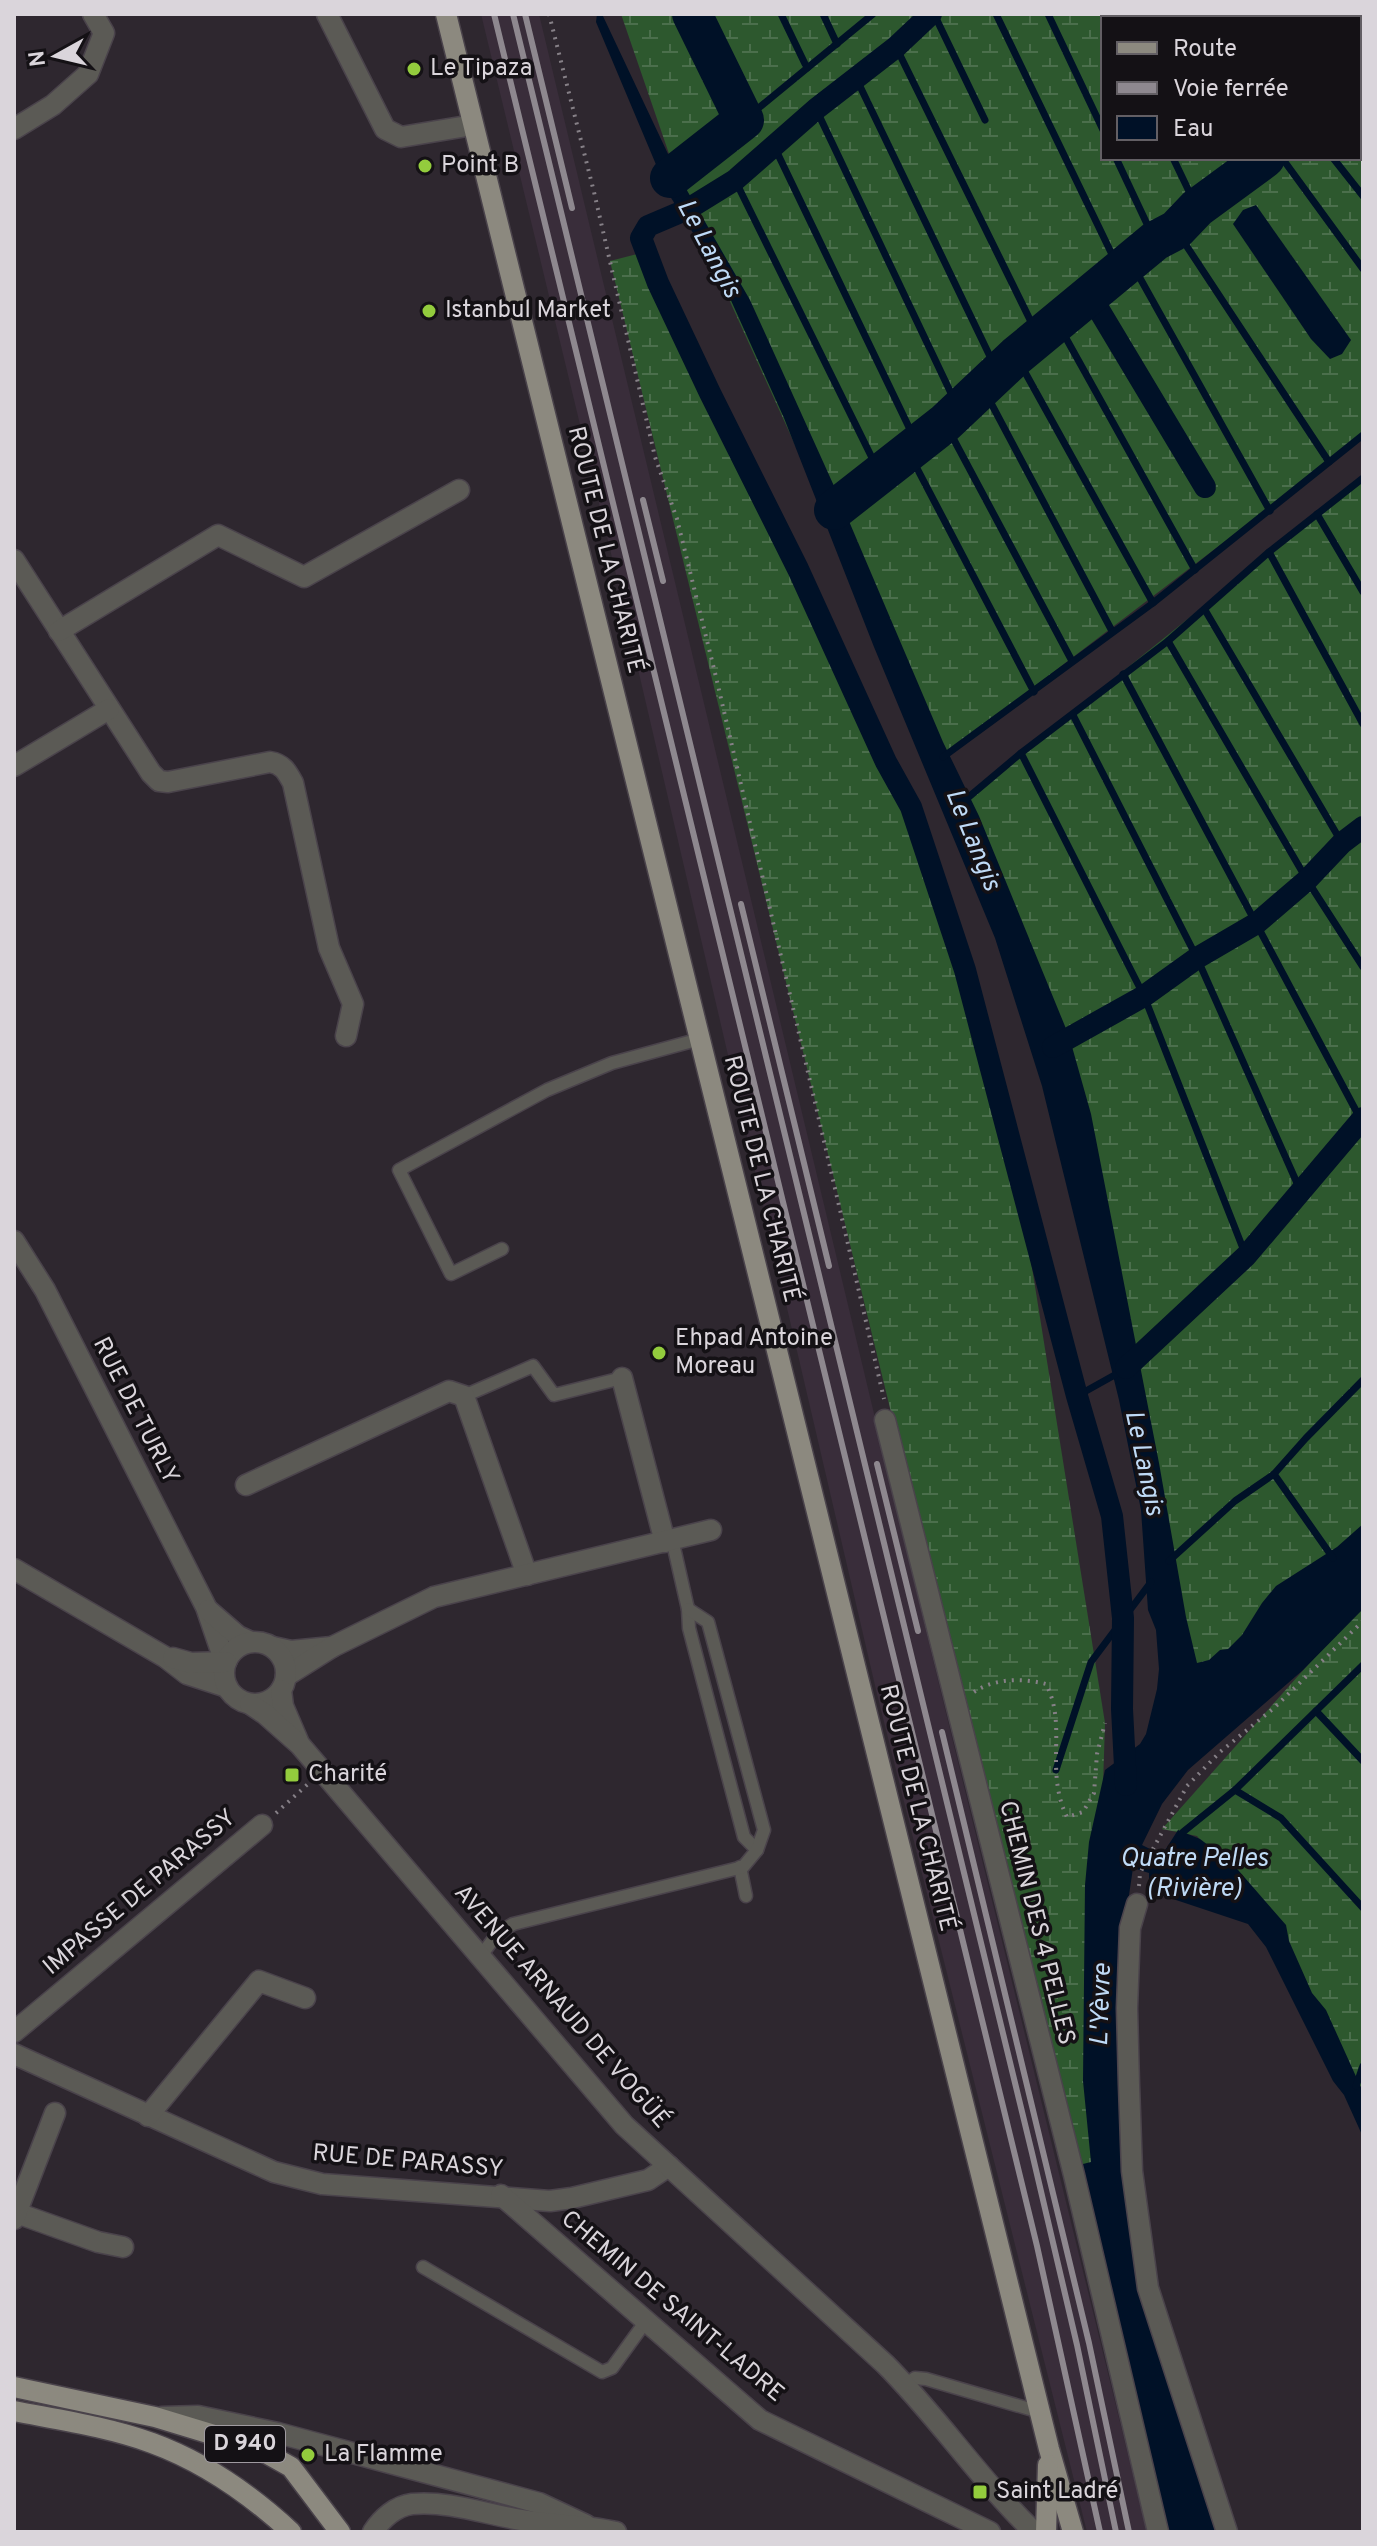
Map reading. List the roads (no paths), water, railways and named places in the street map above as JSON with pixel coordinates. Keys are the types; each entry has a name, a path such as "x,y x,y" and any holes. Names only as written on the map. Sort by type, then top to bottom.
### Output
{"main road":[{"name":"ROUTE DE LA CHARITÉ","path":"446,14 1049,2449 1073,2532"},
{"name":"D 940","path":"14,2387 155,2417 257,2448 291,2467 340,2532"},
{"name":"D 940","path":"14,2411 152,2443 205,2468 248,2494 291,2532"},
{"name":"ROUTE DE LA CHARITÉ","path":"1046,2532 1049,2449"}],"street":[{"path":"14,129 53,105 88,74 104,33 93,14"},
{"path":"327,14 385,129 401,137 473,125"},
{"path":"59,631 218,535 304,577 459,490"},
{"path":"14,560 159,781 168,782 270,762 279,764 287,772 293,783 329,948 353,1004 346,1036"},
{"path":"14,766 109,709"},
{"name":"RUE DE TURLY","path":"14,1241 45,1290 206,1607 226,1661"},
{"path":"622,1378 668,1540"},
{"path":"246,1485 449,1391 464,1396 527,1575"},
{"name":"CHEMIN DES 4 PELLES","path":"885,1420 1074,2175 1158,2532"},
{"path":"250,1704 262,1704 273,1699 283,1683 332,1647 434,1597 711,1530"},
{"name":"AVENUE ARNAUD DE VOGÜÉ","path":"14,1569 165,1657 187,1674 227,1687 236,1698 265,1714 300,1745 624,2125 906,2384 1011,2510"},
{"name":"RUE DE TURLY","path":"206,1607 238,1636 251,1642"},
{"path":"227,1687 226,1661 232,1651 251,1642 291,1651 332,1647"},
{"name":"AVENUE ARNAUD DE VOGÜÉ","path":"273,1647 285,1665 283,1706 300,1745"},
{"name":"AVENUE ARNAUD DE VOGÜÉ","path":"165,1657 191,1663 226,1661"},
{"name":"IMPASSE DE PARASSY","path":"14,2032 262,1825"},
{"path":"1137,1904 1130,1928 1127,2008 1129,2085 1132,2171 1148,2288 1227,2532"},
{"path":"148,2116 259,1981 305,1998"},
{"name":"RUE DE PARASSY","path":"14,2054 274,2172 322,2184 550,2201 648,2180 669,2166"},
{"path":"55,2113 15,2215 123,2247"},
{"name":"CHEMIN DE SAINT-LADRE","path":"501,2195 760,2420 990,2532"},
{"path":"155,2417 198,2416 278,2433 539,2503 586,2525"},
{"path":"446,2506 451,2481"},
{"path":"373,2532 389,2513 413,2504 446,2506 535,2522 586,2525 616,2532"},
{"path":"1011,2510 1020,2532"},
{"path":"1011,2510 1034,2532"}],"lane":[{"path":"502,1249 451,1274 399,1170 547,1090 612,1063 700,1039"},
{"path":"464,1396 533,1366 554,1395 622,1378"},
{"path":"668,1540 744,1837 757,1850"},
{"path":"480,1957 498,1933 513,1924 743,1867 757,1850 764,1830 708,1622 688,1609"},
{"path":"740,1867 746,1896"},
{"path":"423,2267 602,2372 612,2368 646,2321"},
{"path":"906,2384 915,2378 926,2379 1040,2412"}],"water":[{"path":"597,14 602,14 677,173 750,300 834,486 943,742 979,816 1069,1036 1091,1114 1197,1663 1228,1649 1242,1635 1276,1586 1337,1547 1363,1524 1363,1609 1303,1670 1188,1770 1162,1804 1142,1845 1162,1855 1178,1830 1200,1839 1232,1863 1286,1925 1289,1941 1312,1993 1326,2010 1363,2092 1363,2137 1266,1947 1248,1924 1149,1891 1149,1873 1133,1868 1120,1956 1117,2010 1123,2155 1217,2532 1165,2532 1075,2166 1091,2162 1083,2081 1085,1885 1089,1842 1105,1770 1140,1744 1146,1734 1159,1669 1156,1630 1148,1610 1141,1510 1119,1400 1042,1086 995,938 874,647 784,418 720,276 668,193 596,22"},
{"path":"1256,205 1351,340 1342,354 1330,359 1311,339 1233,224 1243,210"}],"waterway":[{"name":"Le Langis","path":"670,178 744,120 692,14"},
{"path":"781,14 807,68"},
{"path":"823,14 837,44"},
{"path":"744,120 873,14"},
{"path":"931,14 896,47 816,109 735,180 688,209 648,226 641,238 658,283 710,393 798,569 886,762 911,807 965,970 1077,1396 1112,1516 1123,1618 1122,1709 1126,1785"},
{"path":"934,14 985,120"},
{"path":"996,14 1120,271"},
{"path":"1048,14 1101,126"},
{"path":"896,47 1039,338"},
{"path":"1361,66 1363,69"},
{"path":"856,78 998,373"},
{"path":"816,109 959,410"},
{"path":"773,144 917,444"},
{"path":"1117,160 1155,241"},
{"path":"1174,160 1197,208"},
{"path":"834,510 945,423 1016,356 1155,241 1176,230 1197,208 1262,160"},
{"path":"1283,160 1363,269"},
{"path":"1335,160 1363,196"},
{"path":"735,180 880,474"},
{"path":"1176,230 1329,462"},
{"path":"1131,262 1270,511"},
{"path":"1090,295 1205,487"},
{"path":"1057,322 1195,570"},
{"path":"1016,356 1153,603"},
{"path":"983,388 1112,631"},
{"path":"945,423 1072,661"},
{"path":"943,757 1153,603 1363,435"},
{"path":"909,453 1034,692"},
{"path":"964,801 1021,753 1168,641 1269,552 1363,478"},
{"path":"1317,514 1363,592"},
{"path":"1269,552 1363,724"},
{"path":"1205,610 1342,843"},
{"path":"1168,641 1307,880 1363,967"},
{"path":"1123,674 1361,1120"},
{"path":"1073,715 1197,958 1301,1192"},
{"path":"1021,753 1144,996 1246,1256"},
{"path":"1053,1047 1144,996 1197,958 1257,923 1363,827"},
{"path":"1126,1368 1246,1256 1363,1118"},
{"path":"1077,1396 1120,1372"},
{"path":"1169,1561 1235,1501 1274,1474 1363,1380"},
{"path":"1274,1474 1333,1558"},
{"path":"1056,1770 1091,1662 1151,1582"},
{"name":"Quatre Pelles (Rivière)","path":"1179,1839 1183,1832 1235,1790 1363,1665"},
{"path":"1316,1711 1363,1761"},
{"path":"1235,1790 1281,1818 1363,1908"},
{"path":"1356,2086 1363,2066"}],"railway":[{"path":"494,14 1037,2246 1100,2532"},
{"path":"513,14 1032,2153 1116,2532"},
{"path":"525,14 572,208"},
{"path":"643,500 663,581"},
{"path":"741,904 829,1266"},
{"path":"877,1464 918,1631"},
{"path":"942,1732 1089,2343 1129,2532"}],"place":[{"name":"Le Tipaza","path":"414,69"},
{"name":"Point B","path":"425,166"},
{"name":"Istanbul Market","path":"429,311"},
{"name":"Ehpad Antoine Moreau","path":"659,1353"},
{"name":"Charité","path":"292,1775"},
{"name":"La Flamme","path":"308,2455"},
{"name":"Saint Ladré","path":"980,2492"}],"water label":[{"name":"L'Yèvre","path":"1102,2005"}]}
